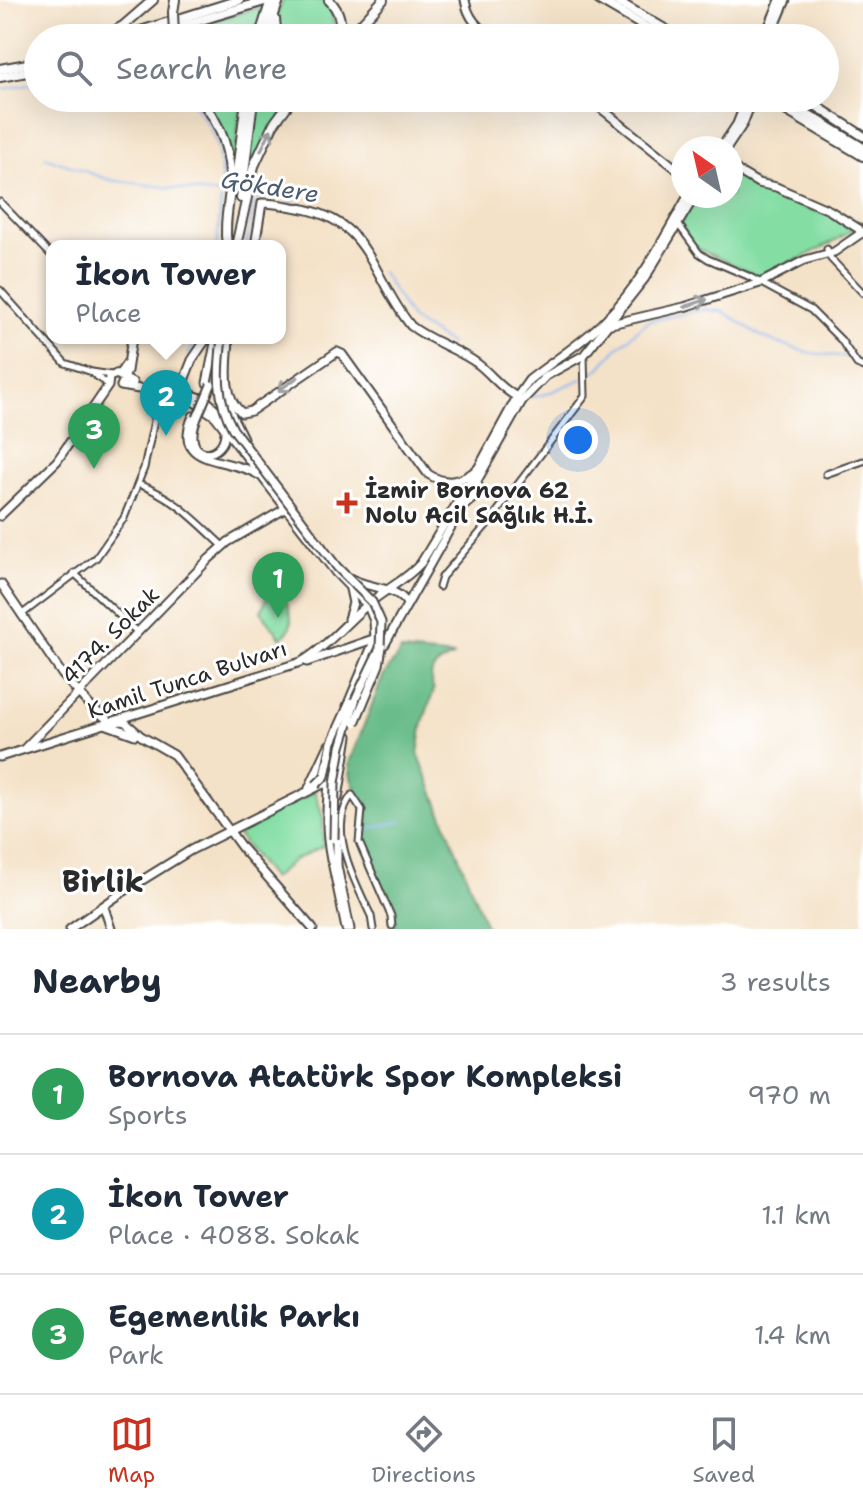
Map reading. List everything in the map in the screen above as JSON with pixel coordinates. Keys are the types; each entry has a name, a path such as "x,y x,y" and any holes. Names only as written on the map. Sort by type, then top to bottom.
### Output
{"highway":[{"path":"125,24 153,0"},
{"path":"173,24 175,0"},
{"path":"163,24 239,0"},
{"path":"263,24 274,0"},
{"path":"190,24 274,0"},
{"path":"269,24 274,0"},
{"path":"274,0 275,24"},
{"path":"329,0 339,14 341,24"},
{"path":"361,24 383,0"},
{"path":"599,0 640,24"},
{"path":"615,0 656,24"},
{"path":"0,77 24,68"},
{"path":"0,69 24,70"},
{"path":"207,112 221,132 239,186 229,240"},
{"path":"236,240 237,205 249,112"},
{"path":"239,186 254,166 273,125 283,112"},
{"path":"789,112 863,156"},
{"path":"804,112 863,148"},
{"path":"826,112 863,136"}],"main road":[{"path":"465,0 476,24"},
{"path":"772,24 780,0"},
{"path":"774,24 786,0"},
{"path":"606,112 671,164"},
{"path":"730,136 742,112"},
{"path":"734,136 748,112"},
{"path":"609,325 734,291 753,279 828,252 861,231 829,210 776,187 758,183 743,174"},
{"path":"256,240 262,203 328,215 362,245 411,326 476,362 495,382 517,397"},
{"path":"346,929 337,895 332,839 332,783 345,722 372,650 407,604 459,507 469,480 530,391 555,370 582,362 673,231 684,208"},
{"path":"673,231 684,208"},
{"path":"616,312 630,318"},
{"path":"464,494 459,486 469,480 480,465 529,380 616,312"},
{"path":"0,516 67,449 127,367 131,344"},
{"path":"171,391 182,385 191,361 203,344"},
{"path":"220,344 209,384 187,435 192,451 201,457 244,467 264,479"},
{"path":"221,344 218,382 229,422 337,567 375,606 382,638 381,662 355,723 331,771 325,780 314,787"},
{"path":"221,344 215,384 228,427 336,571 368,603 379,631 377,646 333,739 325,776 314,787"},
{"path":"222,344 223,384 244,440"},
{"path":"223,344 228,386 238,411 250,411 337,352"},
{"path":"570,348 570,352 582,362"},
{"path":"337,352 342,354 426,473 444,481 469,480"},
{"path":"337,352 426,477 464,494"},
{"path":"209,384 223,363"},
{"path":"116,382 192,399 223,424 312,541 368,605 382,638 354,705 341,747 335,783 332,839"},
{"path":"161,392 192,393 207,401 244,440 345,572 369,587 401,596 407,604"},
{"path":"195,417 192,440 202,452 212,452 221,446 226,434 223,424"},
{"path":"459,507 478,494 469,480"},
{"name":"4174. Sokak","path":"24,749 223,546 283,510 284,506"},
{"name":"Kamil Tunca Bulvarı","path":"0,759 301,662 313,655 368,605 408,576 421,563 459,507"},
{"name":"4174. Sokak","path":"223,546 290,513"},
{"path":"0,583 77,694"},
{"path":"0,583 25,625 77,694 108,724"},
{"path":"345,625 353,607 350,587"},
{"path":"360,596 369,596 369,587"},
{"path":"374,621 378,603 387,590"},
{"name":"Kamil Tunca Bulvarı","path":"0,759 108,724 124,726 362,642 382,638"},
{"path":"362,642 370,644 372,650"},
{"path":"314,787 348,703 378,659"},
{"path":"348,736 358,689"},
{"path":"334,862 340,750 348,703"},
{"path":"124,726 171,751 225,827 313,929"},
{"path":"331,771 327,831 346,929"},
{"path":"70,929 225,827 329,781 340,772"},
{"path":"314,787 328,793"},
{"path":"225,827 236,840"},
{"path":"104,907 111,929"}],"street":[{"path":"0,202 46,250"},
{"path":"673,231 699,253 811,310 841,340 857,364 863,367"},
{"path":"828,252 863,293"},
{"path":"0,290 46,342"},
{"path":"48,344 65,363 116,382"},
{"path":"439,587 442,577 490,521 585,396 582,362"},
{"path":"21,615 96,558 117,530 144,468 161,392"},
{"path":"826,474 863,461"},
{"path":"138,484 170,498 223,546"},
{"path":"74,573 137,632"},
{"path":"373,929 371,916 343,844 343,816 352,795 362,810 359,842 391,916 392,926"}],"green space":[{"path":"283,0 322,0 332,11 334,23 277,24 276,17"},
{"path":"263,6 258,24 205,24"},
{"path":"209,112 240,112 233,173 231,155"},
{"path":"254,112 283,112 246,190"},
{"path":"743,177 807,209 831,214 852,230 762,278 696,248 680,224 690,208 743,208"},
{"path":"274,596 286,601 291,617 289,630 281,638 261,611 266,599"},
{"path":"401,651 455,656 443,661 432,672 434,690 423,722 418,753 487,929 394,929 394,915 363,845 364,812 351,778 349,763 383,677"},
{"path":"315,792 323,818 323,846 294,860 272,879 235,831"}],"waterway":[{"path":"0,90 24,85"},
{"path":"199,112 215,140 222,190"},
{"name":"Gökdere","path":"45,157 110,180 226,195"},
{"name":"Gökdere","path":"252,198 265,200"},
{"path":"218,240 221,200"},
{"name":"Gökdere","path":"288,202 325,211 356,234"},
{"path":"247,240 254,203"},
{"name":"Gökdere","path":"382,272 411,319 450,344"},
{"name":"Gökdere","path":"587,375 600,368 648,321 706,309 724,312 775,342 810,353 849,357"},
{"path":"187,356 195,344"},
{"name":"Gökdere","path":"857,358 863,357"},
{"name":"Gökdere","path":"532,397 582,379"},
{"path":"360,831 402,821"}],"place":[{"name":"İkon Tower","path":"166,436"},
{"name":"Egemenlik Parkı","path":"94,469"},
{"name":"İzmir Bornova 62 Nolu Acil Sağlık H.İ.","path":"347,503"},
{"name":"Bornova Atatürk Spor Kompleksi","path":"278,618"}],"district":[{"name":"Birlik","path":"103,882"}]}
